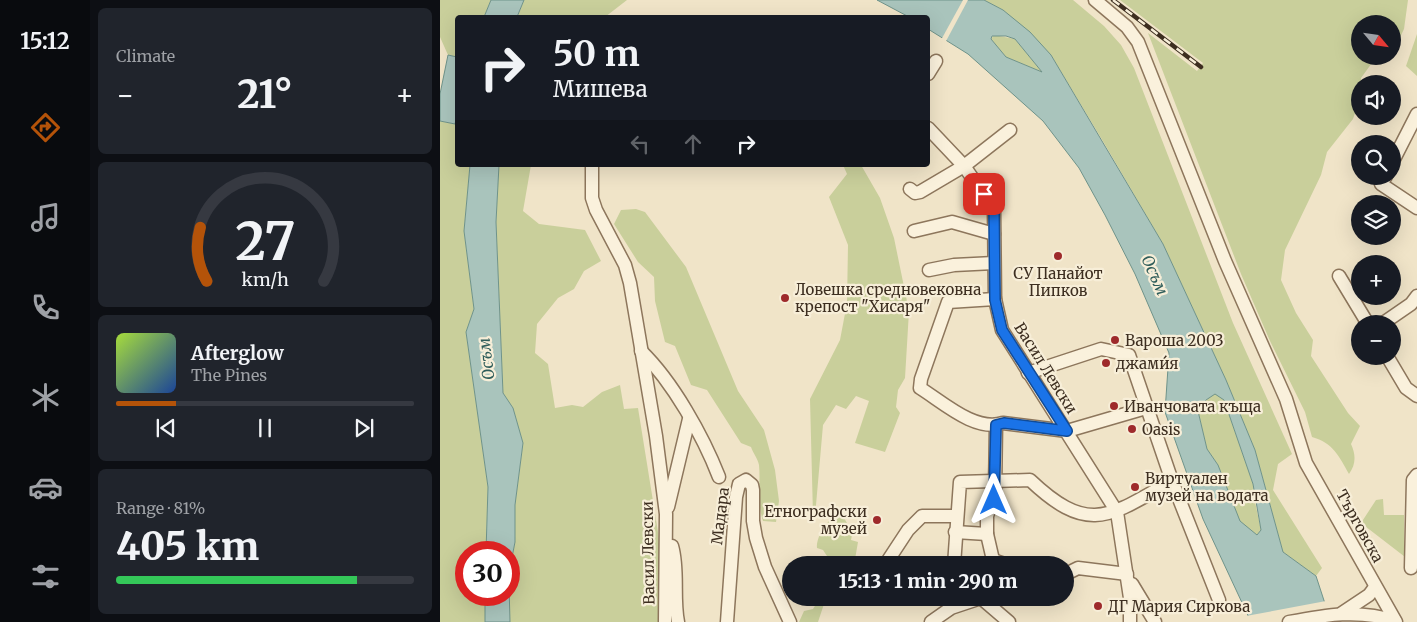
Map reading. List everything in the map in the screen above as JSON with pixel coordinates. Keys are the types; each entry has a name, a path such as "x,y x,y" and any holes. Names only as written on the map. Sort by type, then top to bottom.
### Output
{"street":[{"name":"Търговска","path":"1095,0 1127,27 1138,42 1226,261 1286,399 1302,444 1306,463 1395,621"},
{"path":"930,71 936,61"},
{"path":"1401,145 1417,114"},
{"name":"Васил Левски","path":"930,130 964,166 994,209 995,300 1002,330 1117,512 1127,574"},
{"path":"910,189 915,193 920,192 964,166 1010,130"},
{"name":"Васил Левски","path":"592,167 592,198 600,219 625,265 656,436 666,514 665,622"},
{"path":"1390,185 1417,208"},
{"path":"914,231 952,222 994,234"},
{"path":"929,270 954,265 994,263"},
{"path":"1339,276 1363,315"},
{"path":"1395,315 1411,304 1417,296"},
{"path":"995,300 948,302 921,379 920,388 978,424 996,425 1004,423 1067,431 1146,408"},
{"path":"1028,373 1101,348 1129,355 1172,481 1219,600"},
{"path":"641,351 662,373 710,454 719,478"},
{"path":"1392,365 1406,388 1417,396"},
{"path":"678,622 675,566 666,514 689,419"},
{"path":"991,556 987,534 987,516 995,492 996,425"},
{"path":"1411,568 1413,480 1417,475"},
{"name":"Мадара","path":"727,622 737,489 739,484 746,480 752,485 753,490 753,521 760,553 790,622"},
{"path":"954,556 960,482 1030,480 1050,499 1081,515 1117,512 1172,481"},
{"path":"891,556 908,530 922,516 956,516"},
{"path":"955,532 987,534"},
{"path":"1074,570 1078,568 1127,574"},
{"path":"1127,574 1132,622 1145,618 1155,622"},
{"path":"1127,574 1139,599 1155,622"},
{"path":"1355,610 1375,587"},
{"path":"1289,622 1340,616 1355,610 1379,610 1384,603"},
{"path":"932,622 951,608 957,606"},
{"path":"989,606 1003,621"},
{"path":"1355,610 1395,621"}],"green space":[{"path":"440,0 491,0 485,15 455,15 455,57 448,55 440,37"},
{"path":"524,0 627,0 608,15 518,15"},
{"path":"984,0 1073,0 1104,26 1121,45 1134,68 1233,323 1292,454 1278,464 1273,490 1322,568 1316,576 1283,552 1255,450 1226,380 1163,244 1051,55 1003,10"},
{"path":"1120,0 1408,0 1404,29 1401,35 1401,15 1351,15 1351,65 1370,65 1363,75 1351,75 1351,122 1327,152 1321,175 1285,250 1281,280 1296,313 1313,340 1311,356 1348,413 1360,426 1351,444 1354,459 1353,467 1349,474 1335,451 1325,443 1312,437 1305,412 1270,341 1241,274 1148,33 1197,71 1203,63"},
{"path":"1417,34 1417,76 1406,66"},
{"path":"994,35 1015,39 1042,72 1006,57 991,39"},
{"path":"440,121 455,124 455,167 470,167 464,231 474,309 466,332 488,487 486,541 455,541 455,606 485,606 485,622 440,622"},
{"path":"499,167 531,167 523,211 539,224 585,230 601,261 584,271 574,289 558,298 537,324 535,353 548,364 555,408 572,405 583,407 602,392 620,385 624,409 638,408 658,532 661,568 661,622 510,622 510,606 520,606 520,541 515,541 515,505 523,443 513,408 503,393 496,222"},
{"path":"844,167 862,167 880,198 894,238 909,311 905,378 898,390 896,407 900,413 885,452 855,443 869,401 856,396 846,409 836,405 823,425 816,505 813,515 810,399 840,340 847,303 848,245 829,197 847,174"},
{"path":"636,209 645,212 686,267 738,391 764,430 775,470 779,501 776,522 763,521 759,499 759,465 751,447 741,443 707,390 691,385 675,346 665,342 655,301 654,277 638,262 614,224 621,210"},
{"path":"1215,393 1224,400 1253,484 1261,530 1257,535 1240,522 1218,465 1207,449 1198,411 1206,400"},
{"path":"1383,499 1384,515 1404,515 1404,548 1409,553 1409,560 1361,523 1376,500"},
{"path":"839,509 848,525 853,529 851,540 858,542 856,556 827,556 823,550 817,548 821,532"},
{"path":"815,606 823,606 818,622 799,622 804,611 813,609"}],"water":[{"path":"491,0 524,0 518,15 485,15"},
{"name":"Осъм","path":"877,0 984,0 1003,10 1030,32 1051,55 1163,244 1226,380 1255,450 1283,552 1316,576 1331,622 1251,622 1203,519 1165,412 1169,353 1135,274 1079,168 1043,121 968,54 930,30 930,15 905,15","holes":["992,36 1006,36 1015,39 1042,72 1006,57 991,39","1215,394 1224,400 1253,484 1261,530 1257,535 1240,521 1218,465 1207,449 1198,411 1206,400"]},
{"path":"448,55 455,57 455,124 440,121 440,94"},
{"name":"Осъм","path":"470,167 499,167 496,222 503,393 513,408 523,443 515,505 515,541 486,541 488,487 466,332 474,309 464,231"},
{"path":"485,606 510,606 510,622 485,622"}],"pier":[{"path":"963,0 968,0 945,43 941,40"},
{"path":"1326,601 1333,622 1249,622 1246,616"}],"railway":[{"path":"1113,0 1201,67"}],"place":[{"name":"СУ Панайот Пипков","path":"1058,256"},
{"name":"Ловешка средновековна крепост \"Хисаря\"","path":"785,298"},
{"name":"Вароша 2003","path":"1115,340"},
{"name":"джами́я","path":"1106,363"},
{"name":"Иванчовата къща","path":"1114,406"},
{"name":"Oasis","path":"1132,429"},
{"name":"Виртуален музей на водата","path":"1135,487"},
{"name":"Етнографски музей","path":"877,520"},
{"name":"ДГ Мария Сиркова","path":"1098,606"}],"route":[{"path":"984,194 994,209 995,300 1002,330 1067,431 1004,423 996,425 994,500"}]}
